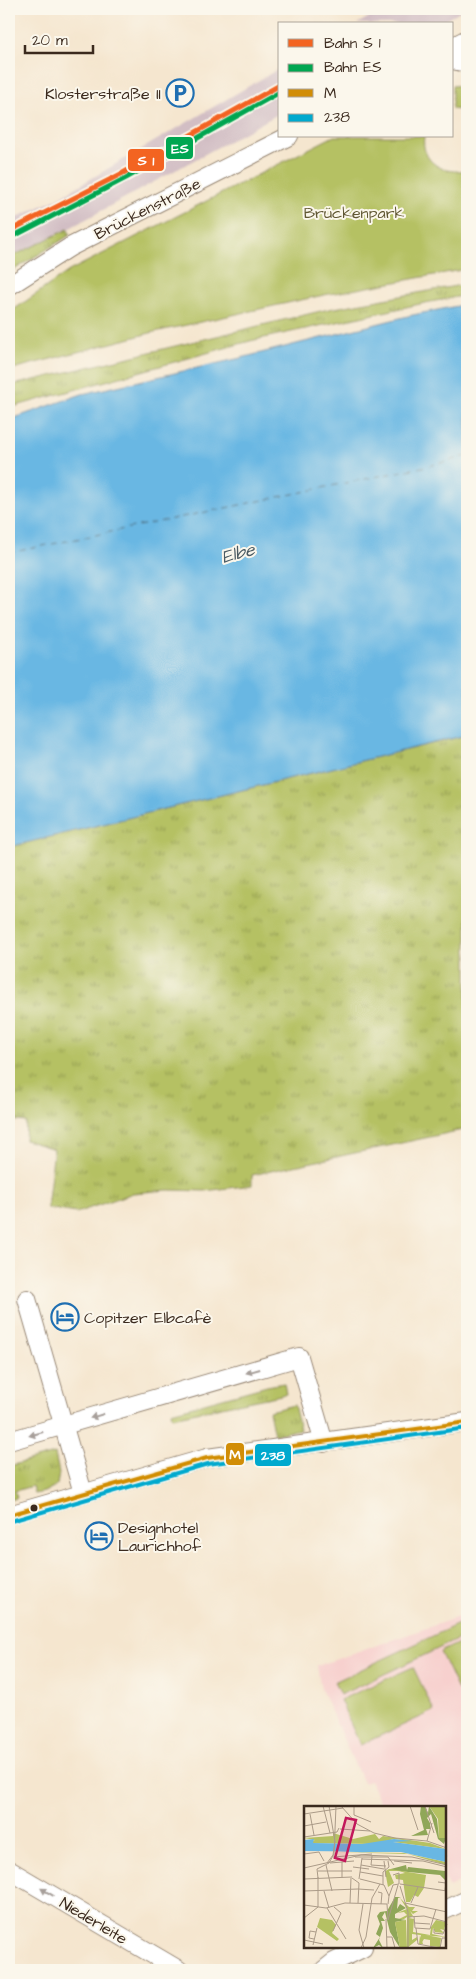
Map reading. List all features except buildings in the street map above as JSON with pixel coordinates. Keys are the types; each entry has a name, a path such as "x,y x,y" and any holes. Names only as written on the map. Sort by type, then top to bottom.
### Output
{"street":[{"path":"454,46 467,38"},
{"path":"454,61 467,64"},
{"name":"Brückenstraße","path":"9,286 70,247 285,138"},
{"path":"27,1299 83,1493"},
{"path":"9,1441 300,1357 324,1443"},
{"path":"9,1515 206,1458 467,1422"},
{"name":"Niederleite","path":"9,1870 179,1970"},
{"path":"446,1910 467,1900"},
{"path":"324,1970 334,1962 361,1949"}],"shaded area":[{"path":"383,9 463,9 442,22 360,22"},
{"path":"278,69 278,114 68,229 9,258 9,221 58,198"},
{"path":"467,1614 467,1878 449,1887 446,1881 446,1806 382,1806 370,1781 363,1783 321,1689 317,1666"}],"green space":[{"path":"467,85 467,111 454,109 454,86"},
{"name":"Brückenpark","path":"330,138 424,138 426,153 436,165 450,171 467,170 467,269 324,295 150,333 9,370 9,313 69,271"},
{"path":"68,229 70,235 9,273 9,258"},
{"path":"467,284 467,295 250,341 9,408 9,386 329,309"},
{"path":"467,735 467,1129 252,1175 252,1185 205,1191 168,1190 133,1193 76,1213 47,1208 54,1149 25,1140 26,1122 9,1120 9,847"},
{"path":"284,1383 286,1394 172,1417 171,1412"},
{"path":"294,1405 300,1429 274,1435 269,1411"},
{"path":"55,1454 59,1473 57,1485 44,1492 34,1494 32,1486 15,1491 17,1498 9,1500 9,1466"},
{"path":"467,1620 467,1635 340,1695 334,1682"},
{"path":"467,1639 467,1686 458,1690 440,1652"},
{"path":"413,1667 434,1711 360,1745 340,1700"}],"water":[{"name":"Elbe","path":"467,304 467,735 9,847 9,420 82,394 241,358 408,316"}],"ferry route":[{"path":"9,553 432,465 467,456"}],"transit line":[{"path":"9,231 123,173 278,86"},
{"name":"M","path":"9,1515 207,1458 467,1422"},
{"name":"238","path":"11,1521 208,1464 467,1428"}],"rail line":[{"name":"ES","path":"12,237 126,178 278,93"}],"place":[{"name":"Klosterstraße II","path":"180,93"},
{"name":"Copitzer Elbcafè","path":"65,1317"},
{"name":"Designhotel Laurichhof","path":"99,1536"}]}
